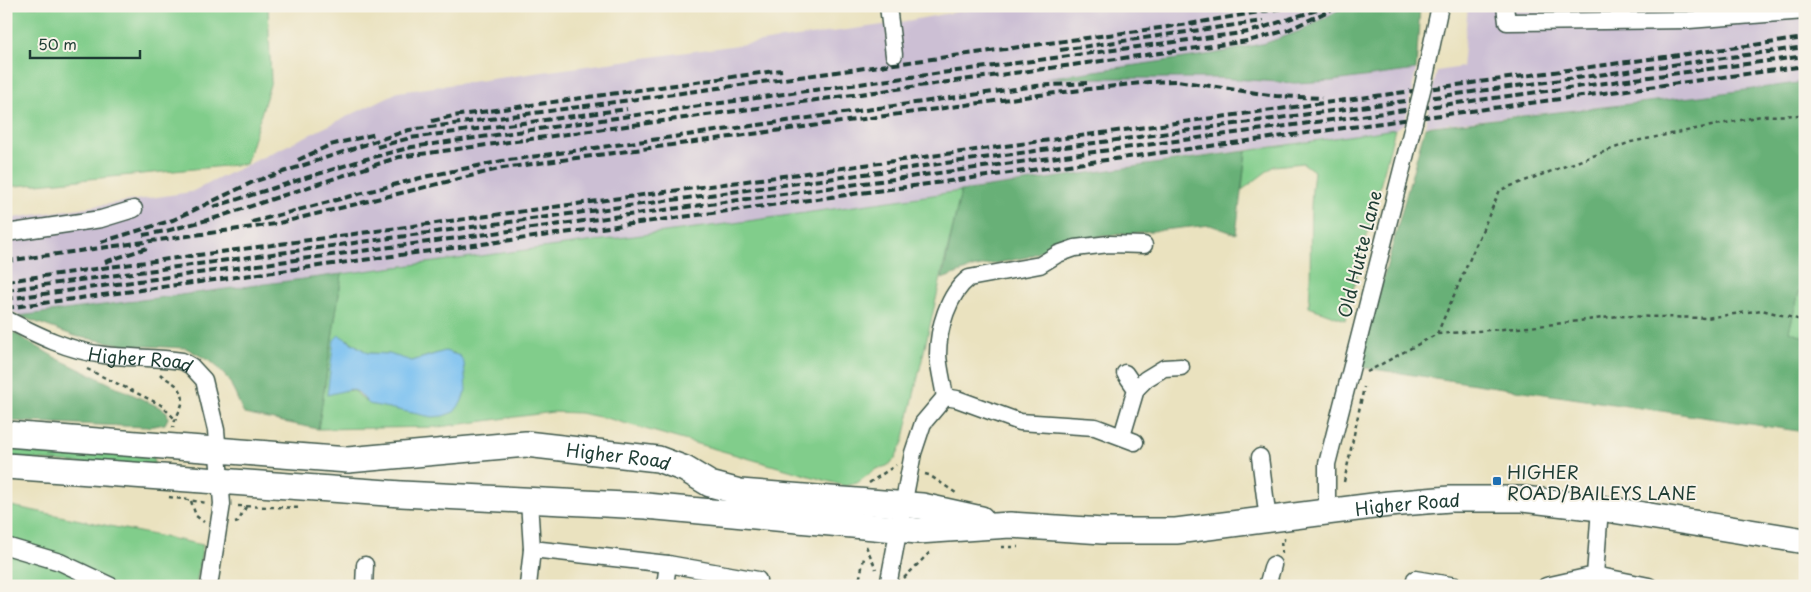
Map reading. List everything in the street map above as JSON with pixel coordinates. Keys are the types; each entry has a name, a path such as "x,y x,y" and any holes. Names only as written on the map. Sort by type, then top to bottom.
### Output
{"highway":[{"name":"Higher Road","path":"6,434 348,460 526,444 658,459 685,469 710,484 740,492 922,506 1010,525"},
{"name":"Higher Road","path":"6,466 221,482 646,506 918,531 1010,525 1160,532 1213,528 1332,511 1450,498 1523,498 1600,508 1805,541"}],"street":[{"path":"888,6 894,54"},
{"path":"1505,6 1507,22 1689,13 1805,11"},
{"name":"Old Hutte Lane","path":"1332,511 1327,464 1423,86 1440,7"},
{"path":"6,233 101,219 134,209"},
{"path":"894,583 898,529 913,453 923,423 945,397 939,346 950,302 962,284 969,278 1040,265 1075,248 1109,244 1144,245"},
{"name":"Higher Road","path":"6,319 36,335 77,349 103,355 182,361 191,366 204,380 213,413 221,482"},
{"path":"945,397 957,399 1020,422 1095,427 1129,439 1136,389 1146,379 1164,368 1181,368"},
{"path":"1125,373 1136,389"},
{"path":"1260,457 1268,520"},
{"path":"209,586 222,504 221,482"},
{"path":"528,586 532,549 529,500"},
{"path":"1595,575 1600,508"},
{"path":"6,546 60,562 110,586"},
{"path":"532,549 668,564 758,580"},
{"path":"665,586 668,564"},
{"path":"1267,586 1273,564"},
{"path":"364,586 365,565"},
{"path":"1546,586 1595,575 1649,586"},
{"path":"1415,576 1456,586"}],"path":[{"path":"1437,334 1500,190 1631,142 1761,116 1805,115"},
{"path":"1332,511 1368,370 1437,334 1530,327 1618,316 1706,318 1762,310 1805,321"},
{"path":"150,358 162,377 176,384 181,391 183,403 173,424"},
{"path":"83,367 161,405 176,420"},
{"path":"167,496 171,499 191,501"},
{"path":"864,544 878,572"},
{"path":"894,583 934,547"},
{"path":"858,586 864,558"}],"shaded area":[{"path":"1004,6 1351,6 1303,30 1266,43 1217,78 1295,83 1333,81 1416,70 1405,123 1395,129 734,223 19,316 6,309 6,219 191,192 398,92 890,24 972,9"},
{"path":"1468,6 1805,6 1805,82 1701,96 1425,126 1437,71 1462,67"}],"green space":[{"path":"6,6 268,6 271,81 246,164 6,187"},
{"path":"1346,6 1420,6 1416,70 1333,81 1295,83 1217,78 1046,78 1213,54 1266,43 1303,30"},
{"path":"1805,82 1805,296 1799,292 1789,331 1805,337 1805,432 1359,367 1425,127 1701,96"},
{"path":"1395,129 1345,320 1309,307 1311,205 1314,171 1303,163 1274,166 1242,190 1246,151"},
{"path":"1246,151 1236,234 1210,225 1076,239 1059,243 1028,257 972,268 942,279 961,191"},
{"path":"961,191 903,442 894,460 887,466 876,469 857,483 845,486 610,419 580,413 553,412 439,427 318,429 342,274 734,223","holes":["347,339 368,353 389,354 403,360 412,361 435,354 454,353 464,363 412,413 379,406 365,401 352,390 345,391"]},
{"path":"342,274 318,429 244,414 229,380 213,363 186,348 124,345 75,336 19,316"},
{"path":"1799,292 1805,296 1805,337 1789,331"},
{"path":"6,328 56,358 163,409 167,412 168,418 165,424 147,427 6,421"},
{"path":"6,441 154,453 154,470 6,457"},
{"path":"6,505 203,545 196,586 6,586"}],"water":[{"path":"339,335 368,353 389,354 412,361 445,351 460,356 464,363 466,390 461,403 454,412 432,417 369,404 358,392 351,389 327,395 334,340"}],"railway":[{"path":"101,242 173,220 253,182 409,130 1189,24 1295,6"},
{"path":"143,235 215,218 399,157 1248,41 1288,30 1339,6"},
{"path":"213,207 366,159 412,147 784,94 1249,32 1320,9"},
{"path":"1060,50 1263,21"},
{"path":"6,281 1805,38"},
{"path":"6,290 1805,47"},
{"path":"6,299 1805,56"},
{"path":"6,308 1805,66"},
{"path":"432,121 453,116 782,70"},
{"path":"6,261 275,224 503,168 1039,95 1149,82 1177,81 1276,96 1322,98"},
{"path":"252,222 424,177 502,161 1036,86 1087,83"},
{"path":"377,147 410,138 627,109"},
{"path":"298,160 330,145 376,134"},
{"path":"105,262 150,247"}],"place":[{"name":"HIGHER ROAD/BAILEYS LANE","path":"1497,481"}]}
